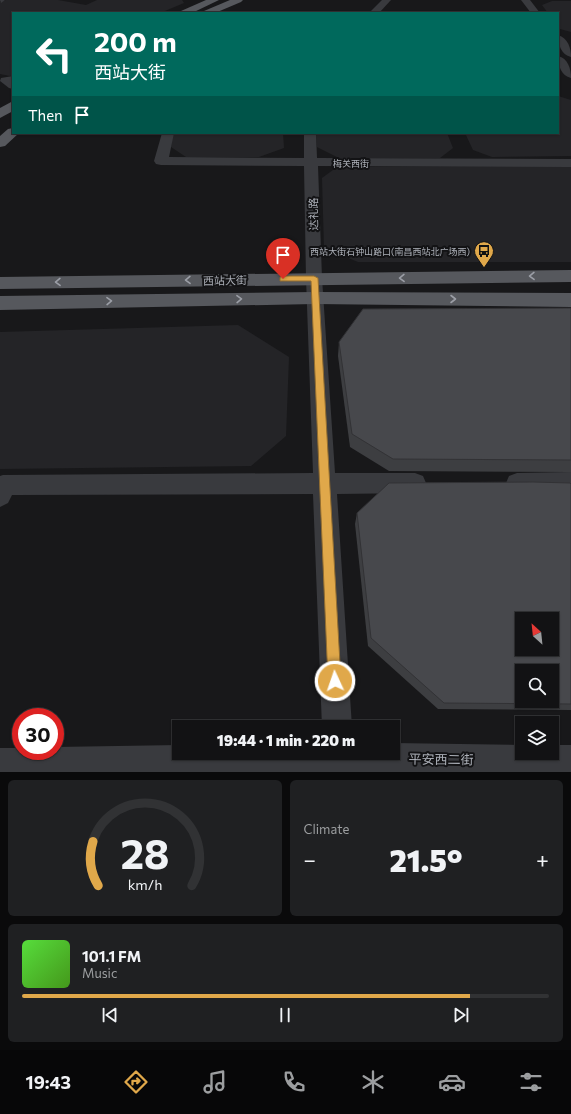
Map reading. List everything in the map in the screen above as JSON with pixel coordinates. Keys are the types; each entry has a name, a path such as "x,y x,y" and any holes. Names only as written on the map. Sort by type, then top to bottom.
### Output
{"main road":[{"path":"173,12 201,0"},
{"path":"187,12 214,0"},
{"path":"209,12 238,0"},
{"path":"226,12 249,1"},
{"path":"0,103 12,95"},
{"path":"0,114 12,106"},
{"path":"0,128 12,121"},
{"path":"0,143 12,133"},
{"name":"西站大街","path":"0,303 571,276"},
{"name":"西站大街","path":"0,283 315,288 571,300"}],"street":[{"path":"374,12 387,0"},
{"path":"525,0 535,12"},
{"path":"559,37 571,36"},
{"path":"559,38 571,54"},
{"path":"559,61 569,81"},
{"name":"梅关西街","path":"168,134 160,162 571,163"},
{"name":"达礼路","path":"310,134 315,288 337,720"},
{"path":"499,483 571,482"},
{"path":"0,496 3,486 436,483"},
{"name":"平安西二街","path":"0,764 571,760"}],"shaded area":[{"path":"6,0 58,0 86,5 97,0 182,0 184,3 162,12 12,12 12,75 10,76 0,74 0,2"},
{"path":"552,1 571,1 571,32 559,28 559,12 547,12 542,5"},
{"path":"559,96 571,100 571,156 492,157 473,150 465,134 559,134"},
{"path":"173,134 283,134 284,148 259,157 186,157 171,147"},
{"path":"316,134 447,134 453,148 440,158 339,158 317,147"},
{"path":"571,166 571,262 358,262 324,248 322,178 337,167"},
{"path":"238,325 289,357 286,436 251,466 0,469 0,332"}],"building":[{"path":"571,308 571,460 393,459 352,434 339,342 363,309"},
{"path":"389,483 570,483 571,704 559,704 559,664 515,664 515,704 444,703 371,638 357,513"}],"place":[{"name":"西站大街石钟山路口(南昌西站北广场西)","path":"484,268"}],"route":[{"path":"283,279 314,278 335,681"}]}
